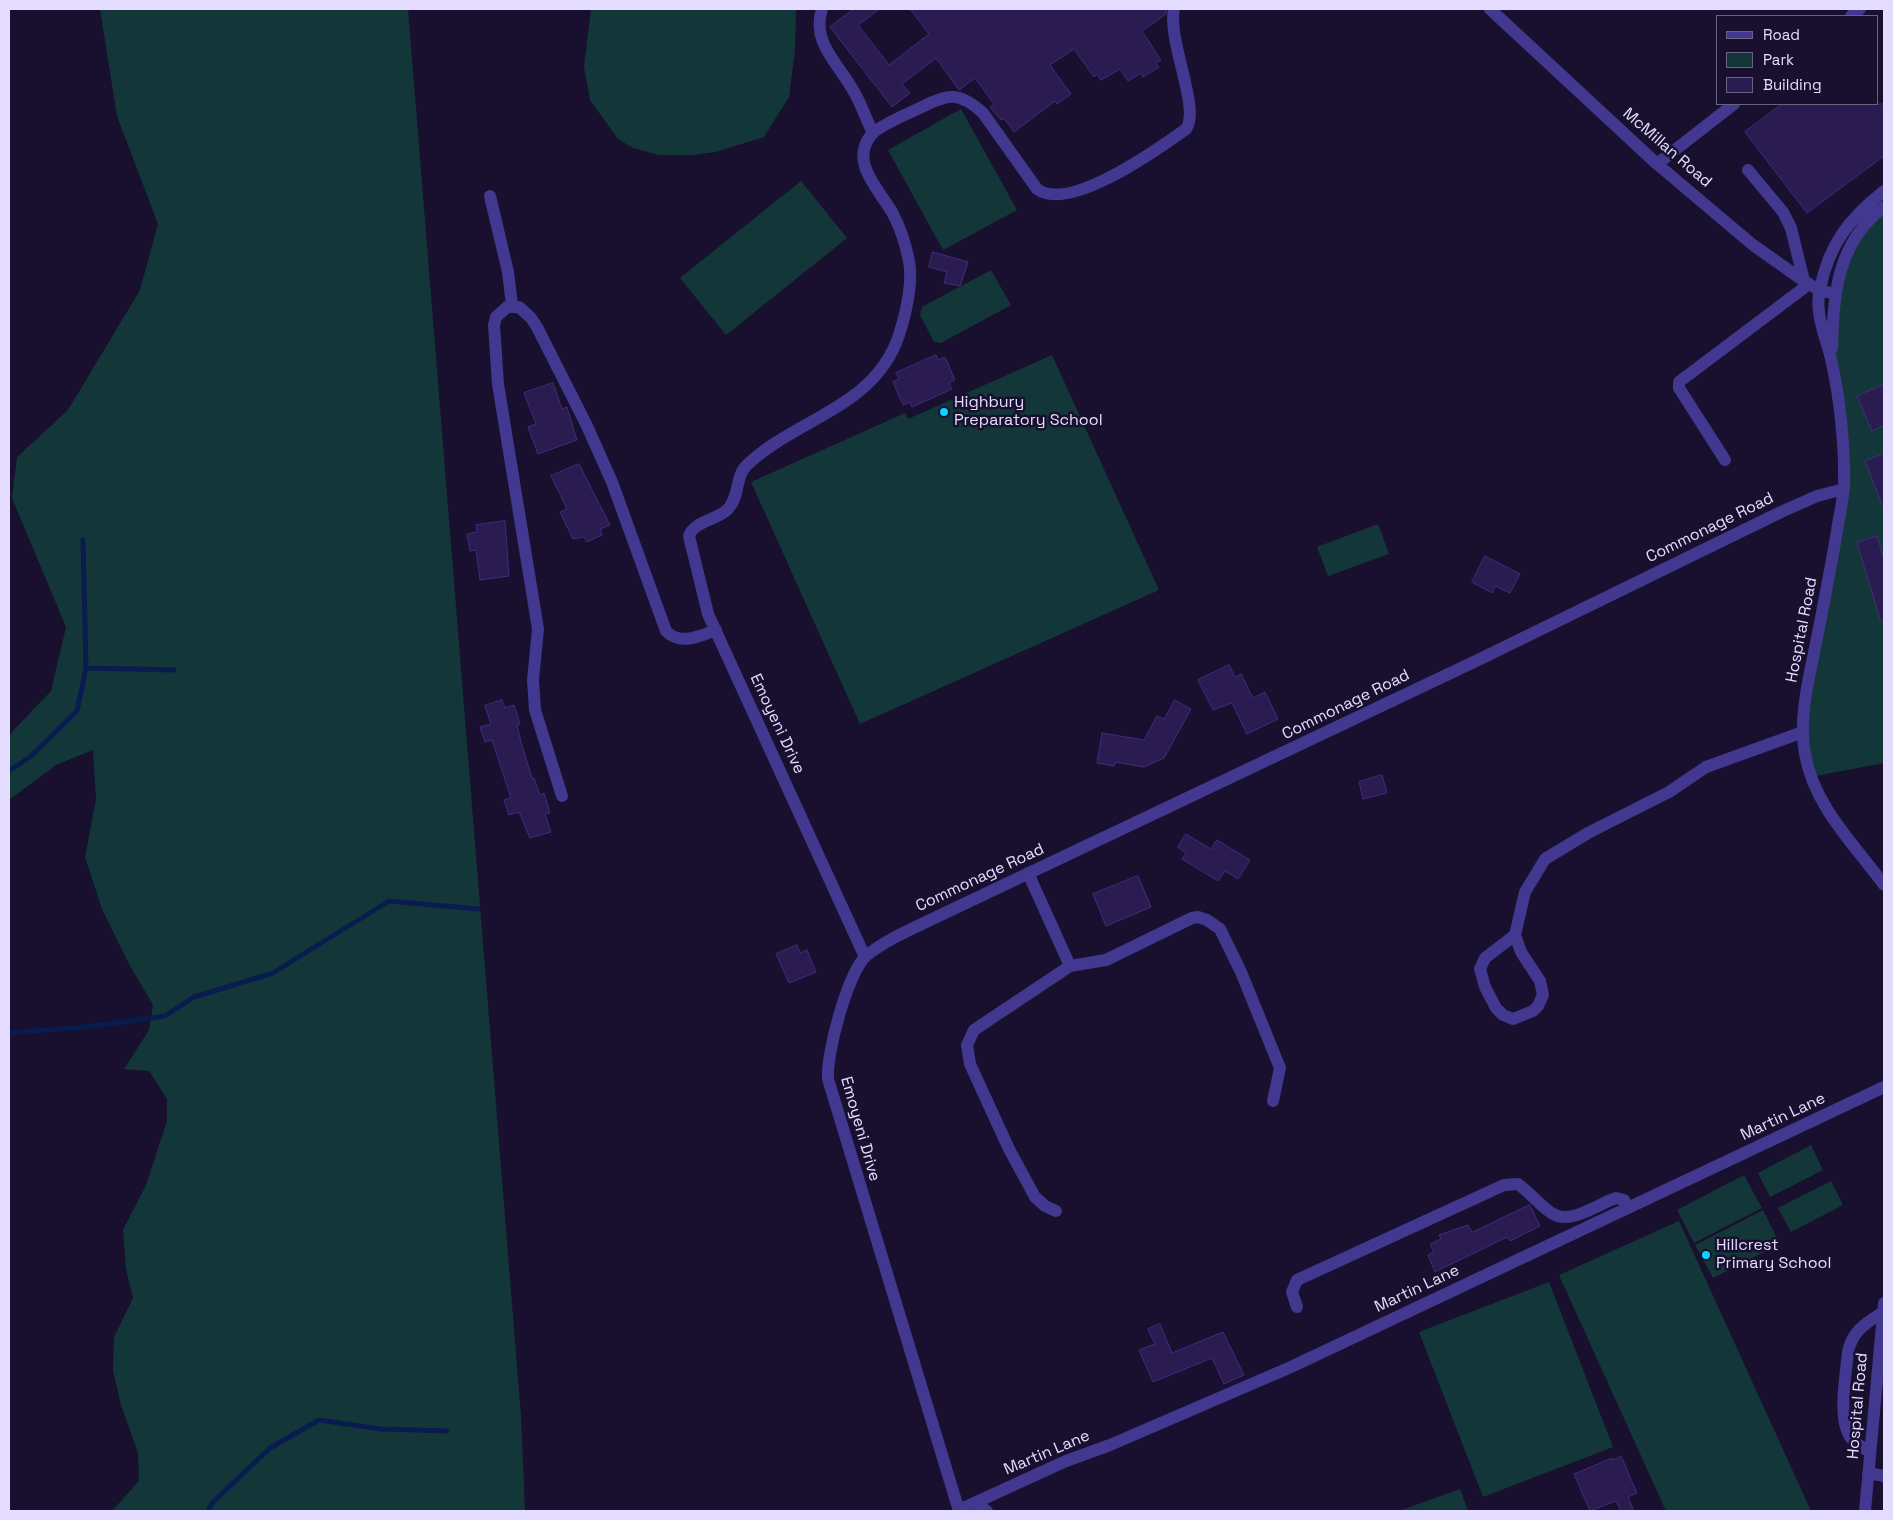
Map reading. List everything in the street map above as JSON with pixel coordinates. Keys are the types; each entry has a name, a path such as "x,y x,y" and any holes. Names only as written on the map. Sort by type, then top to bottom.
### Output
{"street":[{"path":"822,9 819,30 821,40 853,90 873,133 939,98 952,96 962,99 972,104 982,113 1037,189 1048,195 1070,194 1101,180 1148,155 1190,125 1189,102 1174,36 1174,9"},
{"name":"McMillan Road","path":"1490,9 1657,164 1760,250 1811,285 1834,294"},
{"path":"1657,164 1733,105"},
{"name":"Emoyeni Drive","path":"873,133 865,150 865,168 893,214 909,261 910,284 899,335 882,367 864,388 844,404 760,454 745,466 732,505 726,511 690,532 690,542 708,614 865,957 838,1017 827,1064 828,1079 959,1510"},
{"path":"1725,460 1679,388 1679,382 1811,285 1791,228 1783,212 1748,170"},
{"name":"Hospital Road","path":"1884,191 1850,221 1837,238 1811,285 1831,360 1844,446 1844,489 1828,583 1807,684 1803,732 1810,776 1818,795 1827,811 1884,885"},
{"path":"490,196 508,272 512,305"},
{"name":"Hospital Road","path":"1831,360 1834,294 1843,261 1853,239 1871,217 1884,208"},
{"path":"562,796 535,710 533,680 538,629 498,384 494,325 500,312 512,305 519,307 532,318 587,426 612,482 666,631 675,638 683,639 716,630"},
{"name":"Commonage Road","path":"865,957 891,939 1469,664 1781,512 1817,496 1844,489"},
{"path":"1515,935 1485,958 1480,969 1485,987 1496,1008 1503,1015 1513,1019 1533,1011 1538,1006 1543,995 1540,981 1521,952 1515,935 1526,892 1545,859 1580,837 1669,792 1706,766 1803,732"},
{"path":"1028,873 1070,966"},
{"path":"1056,1211 1045,1206 1035,1197 1009,1149 970,1064 966,1045 974,1030 1070,966 1106,960 1192,918 1203,918 1215,925 1224,934 1280,1068 1273,1101"},
{"name":"Martin Lane","path":"959,1510 1066,1461 1291,1367 1884,1087"},
{"path":"1297,1307 1292,1292 1297,1280 1504,1185 1518,1184 1552,1214 1562,1218 1570,1217 1616,1198 1624,1200 1628,1208"},
{"path":"1870,1452 1852,1439 1847,1432 1844,1420 1848,1352 1850,1343 1859,1328 1884,1308"},
{"name":"Hospital Road","path":"1865,1511 1882,1346 1884,1308"},
{"path":"1868,1473 1884,1476"},
{"path":"976,1503 987,1511"}],"green space":[{"path":"100,9 408,9 521,1416 525,1511 112,1511 139,1481 138,1453 121,1405 113,1371 114,1337 133,1298 126,1269 123,1230 146,1185 167,1121 167,1099 149,1071 124,1069 149,1030 153,1005 129,964 102,909 85,857 96,799 93,750 56,765 9,800 9,735 51,691 66,627 12,498 17,457 68,410 140,290 158,224 117,116"},
{"path":"591,9 796,9 795,49 789,97 764,137 716,152 692,155 659,155 633,148 618,139 590,100 584,67"},
{"path":"961,109 1017,210 943,250 888,150"},
{"path":"801,181 847,238 726,335 680,278"},
{"path":"1884,207 1884,763 1810,777 1802,727 1844,489 1831,360 1843,261"},
{"path":"991,270 1011,305 941,343 934,342 920,315 922,307"},
{"path":"1052,355 1159,590 860,724 751,482 905,413 908,419"},
{"path":"1378,524 1389,554 1328,576 1317,547"},
{"path":"1811,1145 1823,1170 1770,1197 1758,1173"},
{"path":"1744,1175 1762,1208 1694,1243 1677,1210"},
{"path":"1831,1181 1843,1205 1791,1232 1778,1208"},
{"path":"1763,1210 1780,1244 1713,1278 1695,1245"},
{"path":"1679,1221 1811,1511 1666,1511 1559,1275"},
{"path":"1549,1282 1613,1447 1483,1497 1419,1332"},
{"path":"1460,1489 1468,1511 1399,1511"}],"building":[{"path":"854,9 880,9 858,25 889,65 929,34 910,9 1166,9 1166,14 1142,31 1161,60 1156,63 1159,67 1143,77 1141,73 1128,81 1120,69 1101,80 1097,74 1094,77 1074,49 1050,65 1071,94 1057,104 1055,101 1014,132 1004,118 1001,120 990,107 994,104 975,78 959,90 936,58 902,84 910,93 892,107 830,27"},
{"path":"1884,104 1884,156 1807,213 1745,132 1781,105"},
{"path":"933,252 968,262 960,286 944,283 947,272 929,267"},
{"path":"936,355 938,360 945,357 955,380 949,383 952,389 912,407 910,402 903,405 893,382 899,379 896,373"},
{"path":"553,383 562,409 567,407 577,440 538,454 528,427 536,424 524,393"},
{"path":"1884,385 1884,425 1872,431 1857,396"},
{"path":"1884,454 1884,507 1883,507 1865,461"},
{"path":"579,464 610,525 600,529 602,535 587,542 584,537 573,539 560,512 567,509 551,476"},
{"path":"505,521 509,576 480,580 476,550 470,551 467,534 477,532 476,525"},
{"path":"1877,536 1884,559 1884,621 1881,622 1857,543"},
{"path":"1485,556 1520,574 1510,593 1495,586 1492,593 1472,582"},
{"path":"1229,665 1235,677 1241,674 1253,698 1265,692 1278,719 1247,734 1232,703 1213,710 1198,680"},
{"path":"502,700 505,708 514,705 520,724 517,725 521,742 532,778 534,778 540,795 544,793 550,813 545,814 551,832 530,838 519,812 509,815 504,800 511,798 492,740 485,742 480,727 491,724 485,706"},
{"path":"1175,700 1191,709 1164,758 1144,767 1115,762 1114,766 1097,763 1102,733 1144,740 1157,716 1164,719"},
{"path":"1382,775 1387,793 1363,799 1359,782"},
{"path":"1186,834 1211,849 1217,840 1250,860 1238,879 1225,871 1218,881 1182,859 1186,853 1178,847"},
{"path":"1138,876 1151,907 1106,926 1093,894"},
{"path":"797,945 800,953 807,950 816,972 789,983 776,954"},
{"path":"1530,1205 1540,1226 1510,1241 1507,1237 1435,1272 1428,1255 1434,1252 1430,1244 1441,1239 1439,1235 1468,1225 1472,1232"},
{"path":"1160,1324 1172,1353 1223,1332 1244,1375 1224,1384 1212,1358 1153,1382 1139,1350 1155,1344 1148,1329"},
{"path":"1621,1456 1637,1493 1628,1497 1634,1511 1621,1511 1616,1501 1590,1511 1574,1474"}],"waterway":[{"path":"9,771 30,757 77,711 86,668 83,540"},
{"path":"86,668 174,670"},
{"path":"9,1033 86,1027 165,1016 194,997 273,973 389,901 478,909"},
{"path":"208,1511 212,1503 270,1448 319,1420 381,1429 447,1431"}],"place":[{"name":"Highbury Preparatory School","path":"944,412"},
{"name":"Hillcrest Primary School","path":"1706,1255"}]}
